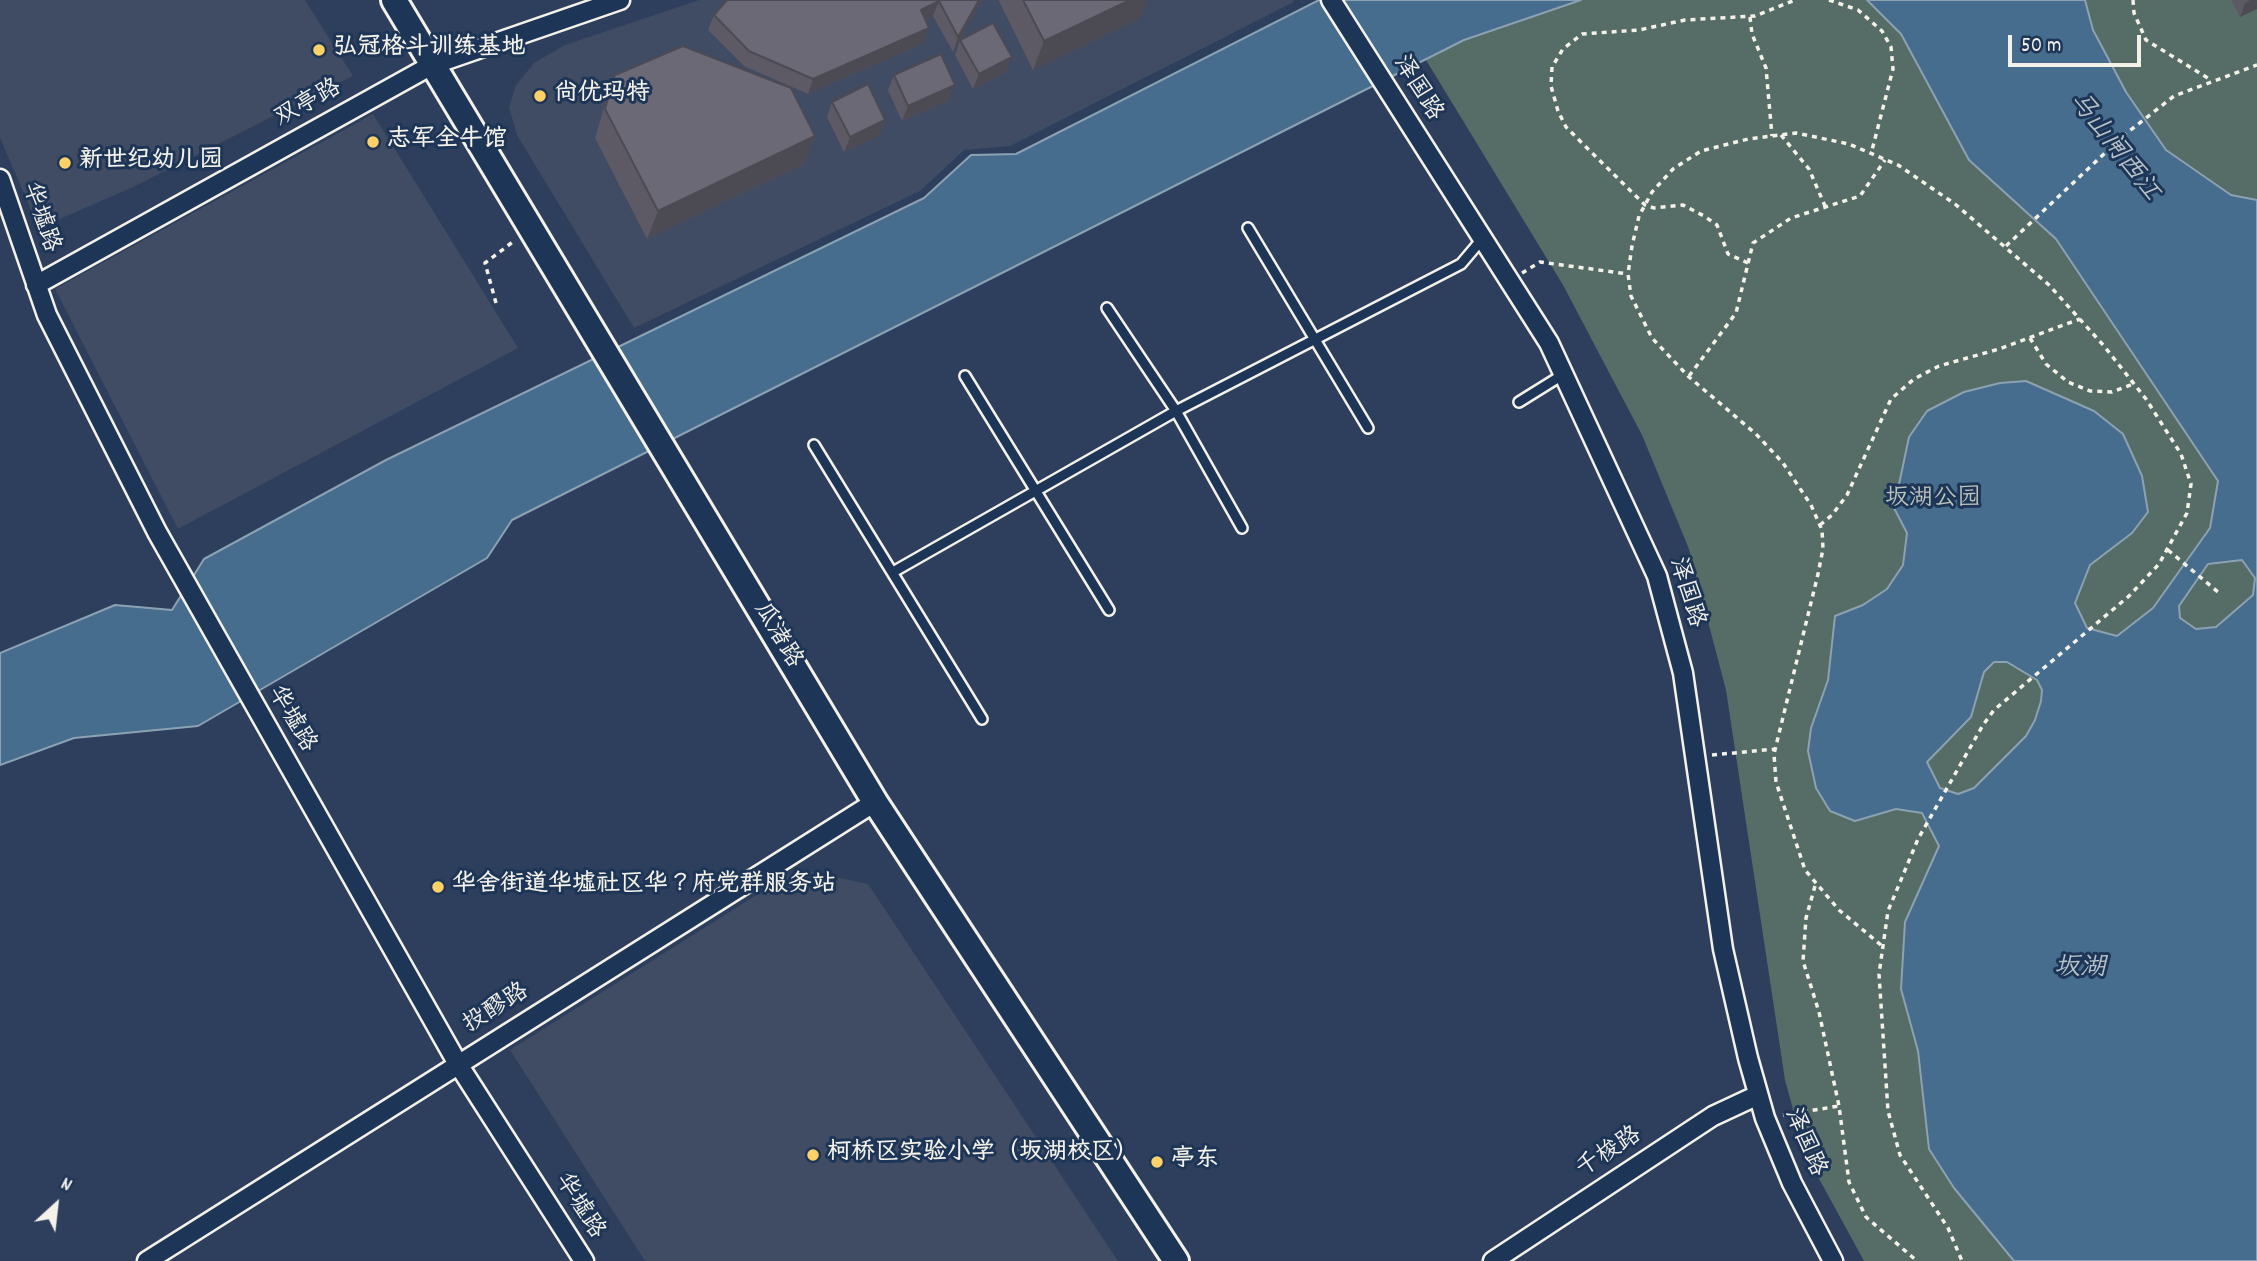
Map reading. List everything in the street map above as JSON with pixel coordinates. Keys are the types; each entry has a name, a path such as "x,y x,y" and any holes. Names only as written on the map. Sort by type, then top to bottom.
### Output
{"street":[{"name":"瓜渚路","path":"394,0 875,802 1176,1261"},
{"name":"双亭路","path":"36,285 432,65 620,0"},
{"name":"泽国路","path":"1331,0 1549,343 1657,576 1683,673 1723,950 1758,1095 1792,1182 1833,1261"},
{"name":"华墟路","path":"0,179 47,315 178,571 458,1064 584,1261"},
{"name":"投醪路","path":"147,1261 875,802"},
{"name":"千梭路","path":"1493,1261 1713,1116 1758,1095"}],"lane":[{"path":"1248,228 1367,428"},
{"path":"893,572 1176,411 1461,264 1483,238"},
{"path":"1107,308 1176,411 1242,528"},
{"path":"1519,402 1564,374"},
{"path":"965,376 1109,610"},
{"path":"814,444 982,719"}],"path":[{"path":"1748,263 1728,254 1717,225 1704,216 1683,205 1654,208 1645,205 1566,127 1551,86 1552,67 1563,49 1582,34 1598,30 1639,30 1685,20 1750,17 1795,0"},
{"path":"1829,0 1858,10 1882,31 1891,47 1893,69 1871,154"},
{"path":"2133,0 2134,13 2146,40 2211,80"},
{"path":"1750,17 1752,34 1766,68 1772,136"},
{"path":"2006,246 2123,136 2174,96 2257,65"},
{"path":"1881,945 1864,934 1815,886 1805,870 1776,782 1776,749 1823,548 1820,526 1811,505 1783,463 1756,434 1689,377 1652,338 1631,296 1628,274 1639,216 1673,169 1701,151 1796,133 1836,141 1885,160 1955,204 2006,246 2049,285 2133,384 2181,454 2191,484 2187,513 2160,564 2129,596 1994,710 1926,825 1888,911 1881,945 1882,1043 1891,1122 1900,1155 1948,1228 1962,1261"},
{"path":"1781,135 1809,169 1825,206"},
{"path":"1689,377 1736,313 1754,243 1791,218 1860,196 1885,160"},
{"path":"496,303 485,263 530,229"},
{"path":"1509,280 1541,262 1628,274"},
{"path":"1820,526 1847,495 1891,399 1914,379 1939,366 2031,338 2080,319"},
{"path":"2031,338 2046,364 2068,382 2090,391 2112,392 2133,384"},
{"path":"2168,550 2218,592"},
{"path":"1697,757 1776,749"},
{"path":"1815,886 1806,918 1803,961 1819,1012 1839,1106 1849,1182 1866,1217 1917,1261"},
{"path":"1765,1118 1839,1106"}],"shaded area":[{"path":"0,0 305,0 353,76 131,188 39,228 0,138"},
{"path":"699,0 1294,2 1010,146 964,150 920,191 634,328 517,135 509,107 516,85 534,63 565,45"},
{"path":"373,114 518,348 178,529 55,289"},
{"name":"柯桥区实验小学（坂湖校区）","path":"798,869 868,884 1118,1261 645,1261 510,1050"}],"green space":[{"name":"坂湖公园","path":"1581,0 1867,0 1901,34 1969,160 2056,239 2218,481 2243,560 2255,578 2253,595 2216,627 1901,989 1918,1051 1930,1149 1954,1188 2014,1261 1864,1261 1805,1153 1785,1080 1726,690 1689,549 1642,435 1563,285 1426,60 1464,40"},
{"path":"2085,0 2257,0 2257,200 2231,195 2166,150 2126,92 2093,30"}],"water":[{"path":"1319,0 1581,0 1464,40 512,520 487,558 198,726 74,738 0,765 0,653 115,605 172,610 204,559 386,460 924,198 971,155 1016,154"},
{"name":"坂湖","path":"1867,0 2085,0 2093,30 2126,92 2166,150 2231,195 2257,200 2257,1261 2014,1261 1954,1188 1929,1149 1918,1051 1901,989 1905,922 1939,846 1922,813 1896,809 1855,821 1830,811 1816,788 1808,751 1811,728 1828,680 1835,616 1863,605 1887,589 1903,565 1907,533 1894,508 1909,437 1927,411 1964,392 2000,383 2026,381 2094,411 2123,434 2142,476 2148,512 2132,533 2090,565 2075,603 2087,628 2117,636 2153,608 2210,528 2218,481 2056,239 1969,160 1901,34","holes":["2242,560 2255,578 2253,595 2216,627 2196,629 2180,618 2179,606 2208,564","1994,662 2007,662 2037,680 2042,690 2035,720 2026,736 1974,788 1958,794 1940,788 1927,762 1971,717 1984,672"]}],"building":[{"path":"727,0 979,0 958,37 939,1 921,10 929,28 813,79 749,51 714,15"},
{"path":"1023,0 1130,0 1044,41"},
{"path":"993,23 1012,57 979,74 960,40"},
{"path":"683,46 791,88 815,136 658,211 605,109 615,75"},
{"path":"941,54 955,85 908,106 894,75"},
{"path":"868,84 885,120 850,137 832,102"}],"place":[{"name":"弘冠格斗训练基地","path":"319,50"},
{"name":"尚优玛特","path":"540,96"},
{"name":"志军全牛馆","path":"373,142"},
{"name":"新世纪幼儿园","path":"65,163"},
{"name":"华舍街道华墟社区华？府党群服务站","path":"438,887"},
{"name":"柯桥区实验小学（坂湖校区）","path":"813,1155"},
{"name":"亭东","path":"1157,1162"}],"water label":[{"name":"马山闸西江","path":"2112,148"}]}
